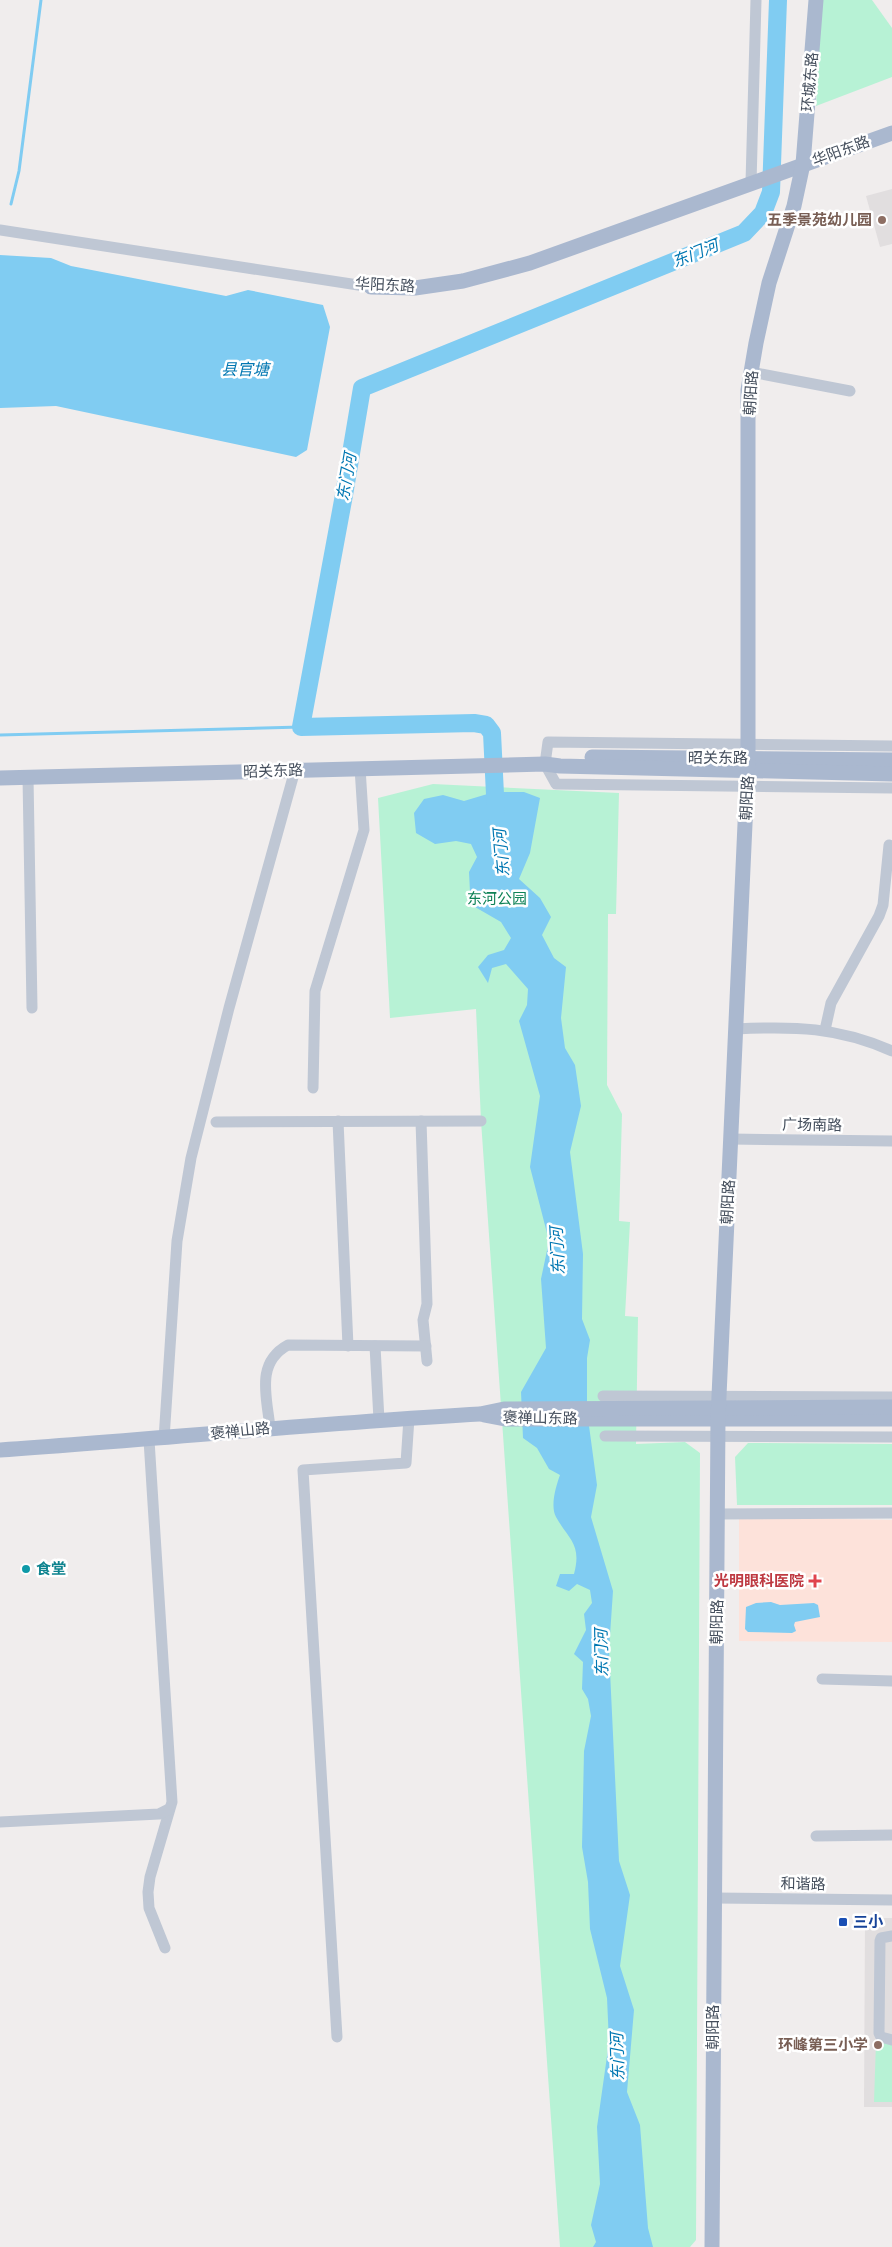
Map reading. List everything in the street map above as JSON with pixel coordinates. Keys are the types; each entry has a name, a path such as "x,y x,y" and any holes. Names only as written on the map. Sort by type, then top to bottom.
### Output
{"main road":[{"name":"环城东路","path":"797,167 816,0"},
{"name":"华阳东路","path":"371,287 425,287 463,281 530,263 892,133"},
{"name":"朝阳路","path":"712,2247 718,1437 748,757 748,390 769,283 794,206 797,167"},
{"name":"昭关东路","path":"0,778 467,765 545,764 560,766 748,757 892,760"},
{"name":"昭关东路","path":"748,757 892,774"},
{"name":"褒禅山东路","path":"480,1414 588,1413 719,1407 892,1407"},
{"name":"褒禅山东路","path":"719,1407 892,1418"},
{"name":"褒禅山路","path":"0,1450 164,1439 270,1428 480,1414"}],"street":[{"path":"754,182 756,0"},
{"name":"华阳东路","path":"0,230 371,287"},
{"path":"751,372 850,391"},
{"path":"892,746 748,757 548,742 545,764 556,784 892,788"},
{"path":"312,1088 315,991 364,830 360,768"},
{"path":"164,1439 177,1241 191,1158 229,1008 295,770"},
{"path":"28,777 32,1008"},
{"path":"825,1030 831,1003 879,916 889,844"},
{"path":"736,1029 780,1027 825,1030 869,1040 892,1051"},
{"path":"338,1121 348,1346"},
{"path":"421,1121 427,1304 424,1320 427,1361"},
{"path":"216,1122 481,1121"},
{"name":"广场南路","path":"731,1139 892,1141"},
{"path":"270,1428 265,1380 271,1360 278,1351 288,1345 426,1346"},
{"path":"375,1346 379,1420"},
{"path":"603,1396 719,1407 892,1397"},
{"path":"337,2037 303,1470 406,1463 409,1418"},
{"path":"605,1436 892,1437"},
{"path":"149,1440 172,1802 150,1877 148,1892 149,1908 165,1948"},
{"path":"718,1514 892,1513"},
{"path":"822,1679 892,1681"},
{"path":"0,1822 158,1814 169,1810"},
{"path":"816,1836 892,1835"},
{"name":"和谐路","path":"714,1898 892,1900"},
{"path":"892,1936 881,1938 880,1941 879,2015 881,2038 892,2040"}],"shaded area":[{"name":"五季景苑幼儿园","path":"892,189 892,244 880,247 866,196"},
{"name":"光明眼科医院","path":"739,1517 892,1520 892,1642 739,1641"},
{"name":"环峰第三小学","path":"865,1918 892,1918 892,2107 864,2107"}],"green space":[{"path":"821,0 872,0 892,28 892,77 816,106"},
{"name":"东河公园","path":"433,784 619,793 616,914 608,914 607,1085 622,1114 619,1221 630,1222 625,1316 638,1317 636,1444 685,1442 700,1453 696,2240 690,2247 560,2247 481,1121 476,1009 390,1018 378,798"},
{"path":"748,1443 892,1444 892,1505 737,1505 735,1457"},
{"path":"876,2042 892,2042 892,2102 874,2102"}],"water":[{"name":"县官塘","path":"0,255 51,258 71,266 226,296 248,290 323,305 330,327 307,450 296,457 56,406 0,408"},
{"path":"494,792 524,792 540,798 530,853 519,879 540,898 551,917 542,935 554,958 566,967 561,1018 565,1048 575,1065 581,1106 570,1152 583,1254 582,1319 590,1340 587,1358 587,1411 597,1485 591,1517 613,1591 609,1650 619,1861 630,1895 620,1966 634,2010 627,2092 640,2125 648,2228 653,2247 593,2247 596,2242 591,2225 600,2184 597,2127 609,2042 607,1998 590,1929 588,1882 582,1847 584,1751 591,1716 588,1699 582,1689 583,1662 574,1654 586,1630 584,1614 592,1603 590,1590 577,1584 569,1591 556,1586 560,1574 574,1574 576,1564 573,1543 554,1512 554,1496 560,1475 549,1469 537,1448 523,1438 521,1392 546,1348 541,1279 549,1241 530,1167 540,1096 519,1021 527,1005 528,989 506,964 492,968 488,983 478,967 488,955 504,950 511,938 501,922 475,907 470,892 469,872 477,857 471,844 456,841 435,844 416,833 414,813 424,799 443,795 464,801"},
{"path":"771,1602 780,1605 814,1603 818,1605 820,1617 795,1622 796,1631 792,1633 748,1632 745,1629 746,1607 756,1603"}],"waterway":[{"path":"11,204 19,171 41,0"},
{"name":"东门河","path":"496,815 492,733 486,725 474,723 301,727 362,388 744,233 763,213 771,192 778,0"},
{"path":"0,735 301,727"}],"place":[{"name":"五季景苑幼儿园","path":"882,220"},
{"name":"食堂","path":"26,1569"},
{"name":"光明眼科医院","path":"815,1581"},
{"name":"三小","path":"843,1922"},
{"name":"环峰第三小学","path":"878,2045"}]}
